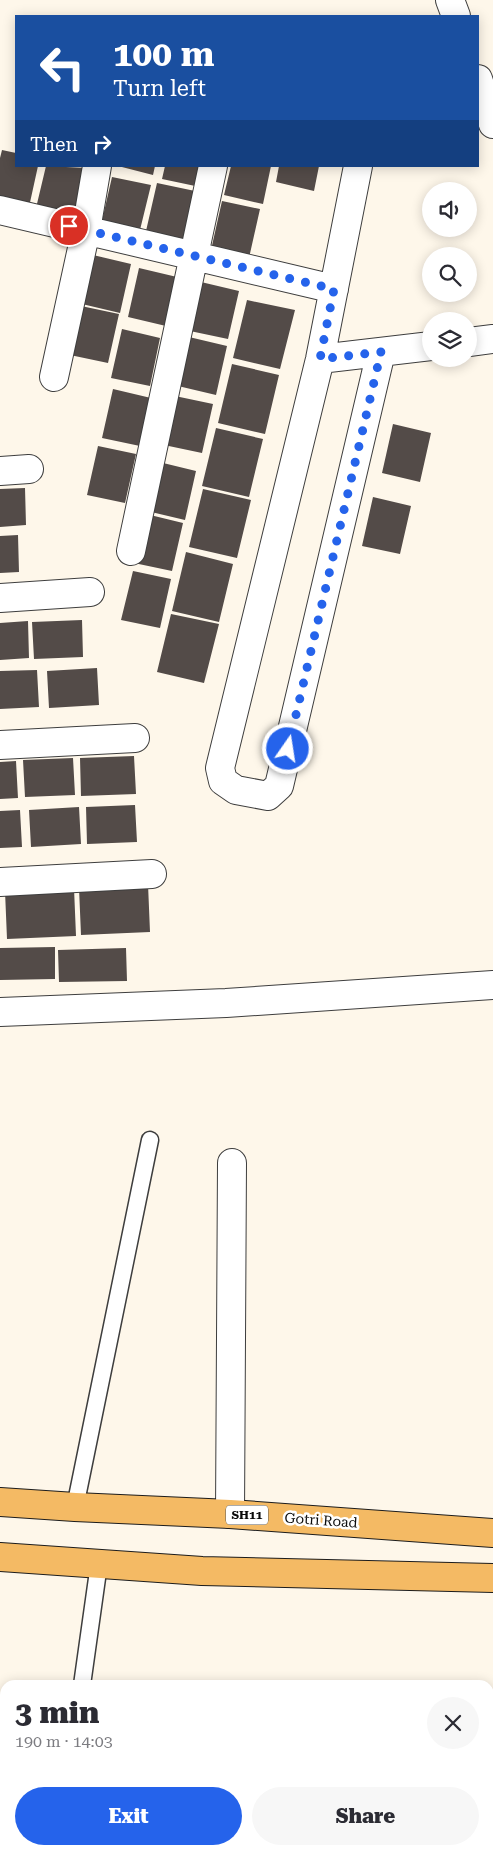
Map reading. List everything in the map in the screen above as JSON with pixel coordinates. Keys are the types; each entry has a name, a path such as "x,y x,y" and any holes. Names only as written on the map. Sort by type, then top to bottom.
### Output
{"main road":[{"name":"Gotri Road","path":"0,1502 230,1514 493,1533"},
{"path":"0,1557 202,1570 493,1578"}],"street":[{"path":"450,0 456,15"},
{"path":"479,83 493,124"},
{"path":"54,377 86,230 97,167"},
{"path":"131,551 213,167"},
{"path":"358,167 320,359 220,768 224,781 236,790 268,796 279,786 381,352"},
{"path":"0,210 334,289"},
{"path":"477,341 493,339"},
{"path":"320,359 422,347"},
{"path":"0,471 29,469"},
{"path":"0,598 90,592"},
{"path":"0,745 135,738"},
{"path":"0,882 152,874"},
{"path":"0,1012 226,1003 493,985"},
{"path":"230,1514 232,1163"}],"lane":[{"path":"75,1507 150,1140"},
{"path":"83,1680 99,1564"}],"building":[{"path":"2,150 15,153 15,167 38,167 29,207 0,200 0,158"},
{"path":"46,167 86,168 75,216 36,208"},
{"path":"122,167 155,167 153,175"},
{"path":"165,167 205,167 200,187 162,179"},
{"path":"231,167 271,167 263,204 224,195"},
{"path":"279,167 319,167 314,191 276,182"},
{"path":"112,177 151,185 139,234 101,225"},
{"path":"157,183 195,191 184,240 146,231"},
{"path":"222,201 260,209 249,258 211,250"},
{"path":"93,255 131,264 120,313 82,304"},
{"path":"139,268 177,277 166,326 128,317"},
{"path":"201,282 239,291 228,339 190,331"},
{"path":"247,300 295,310 280,369 233,358"},
{"path":"81,306 119,314 108,363 70,355"},
{"path":"122,329 160,338 150,386 111,378"},
{"path":"189,337 227,346 216,395 178,386"},
{"path":"232,364 279,375 265,434 218,423"},
{"path":"113,389 151,398 140,446 102,438"},
{"path":"175,396 213,404 202,453 164,445"},
{"path":"393,424 431,433 420,482 382,473"},
{"path":"216,428 263,439 249,497 202,486"},
{"path":"98,446 136,454 125,503 87,495"},
{"path":"159,462 196,471 185,520 147,511"},
{"path":"25,488 26,525 0,527 0,489"},
{"path":"203,489 251,500 237,558 189,547"},
{"path":"373,497 411,506 400,554 362,546"},
{"path":"146,514 183,523 172,571 134,563"},
{"path":"18,535 19,572 0,573 0,536"},
{"path":"186,552 233,564 219,622 172,611"},
{"path":"133,571 171,579 160,628 121,620"},
{"path":"171,614 219,624 204,683 157,672"},
{"path":"82,620 83,657 34,659 32,622"},
{"path":"28,621 29,658 0,660 0,623"},
{"path":"97,668 99,705 49,708 47,671"},
{"path":"37,670 39,707 0,709 0,671"},
{"path":"134,756 136,794 81,796 80,758"},
{"path":"73,758 75,795 25,797 23,760"},
{"path":"16,761 18,798 0,799 0,762"},
{"path":"135,805 137,842 87,844 86,807"},
{"path":"79,807 81,844 31,847 29,810"},
{"path":"20,810 22,847 0,848 0,811"},
{"path":"148,884 150,932 81,935 79,888"},
{"path":"74,888 76,936 7,939 5,891"},
{"path":"55,947 55,979 0,980 0,948"},
{"path":"126,948 127,981 59,982 58,950"}],"route":[{"path":"69,226 334,289 320,359 381,352 288,749"}]}
